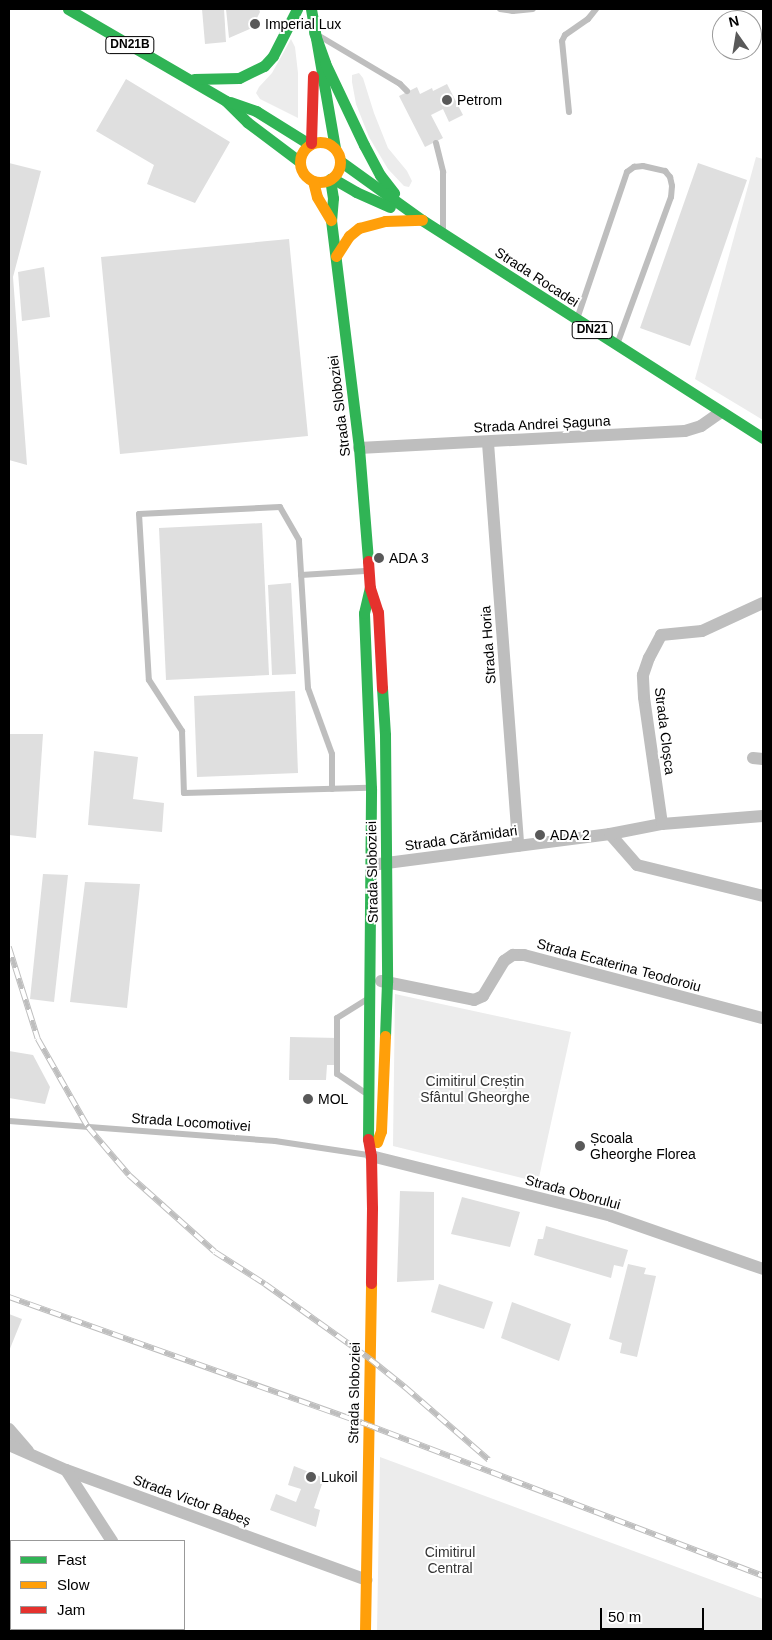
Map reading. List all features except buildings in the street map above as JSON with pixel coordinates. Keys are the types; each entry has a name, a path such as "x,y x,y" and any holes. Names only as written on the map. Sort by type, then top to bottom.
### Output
{"main road":[{"name":"DN21B","path":"68,9 226,101 247,122 299,161"},
{"path":"192,80 240,78 264,66 273,56 297,9"},
{"name":"DN21","path":"311,9 314,32 325,62 380,175 394,193 422,220"},
{"path":"310,143 314,32"},
{"path":"314,32 335,148 340,162 339,168 331,178 322,182 313,181 304,175 299,161 302,151 310,143 324,142 335,148"},
{"name":"DN21B","path":"226,101 256,110 310,143"},
{"name":"Strada Rocadei","path":"340,162 443,234 763,438"},
{"name":"Strada Rocadei","path":"331,178 356,192 422,220"},
{"name":"Strada Sloboziei","path":"331,178 334,198 331,220 360,448 370,588 378,612 385,735 388,982 381,1131 371,1156"},
{"name":"Strada Sloboziei","path":"313,181 317,197 331,220"},
{"path":"336,256 348,236 359,228 385,221 422,220"},
{"name":"Strada Sloboziei","path":"365,1631 371,1156 367,1131 372,865 364,613 370,588"}],"street":[{"name":"Strada Andrei Șaguna","path":"360,448 488,443 685,431 701,426 721,412"},
{"name":"Strada Horia","path":"488,443 518,846"},
{"name":"Strada Cloșca","path":"662,824 644,697 643,675 649,658 662,635 702,631 763,603"},
{"name":"Strada Cărămidari","path":"372,865 610,834 662,824 763,816"},
{"path":"610,834 637,865 763,896"},
{"name":"Strada Ecaterina Teodoroiu","path":"369,982 379,980 474,1000 483,996 504,961 513,955 524,955 763,1018"},
{"name":"Strada Oborului","path":"371,1156 611,1216 763,1269"},
{"path":"9,1429 31,1455"},
{"name":"Strada Victor Babeș","path":"9,1445 66,1470 366,1580"},
{"path":"66,1470 111,1540"}],"lane":[{"path":"500,9 513,11 534,9"},
{"path":"569,112 562,42 565,35 588,19 596,9"},
{"path":"314,32 400,84 407,91"},
{"path":"436,143 443,172 443,234"},
{"path":"577,320 627,172 634,167 643,166 665,172 670,177 672,186 671,197 617,346"},
{"path":"332,789 332,754 308,688 299,540 280,507 139,514 149,680 182,731 184,793 371,788"},
{"path":"301,575 369,571"},
{"path":"368,1094 337,1074 337,1018 369,998"},
{"name":"Strada Locomotivei","path":"9,1121 275,1141 311,1145 371,1156"}],"green space":[{"path":"291,39 295,47 298,73 298,118 260,99 256,93 272,73"},
{"path":"359,73 363,78 388,148 407,171 412,181 409,187 404,186 388,169 369,137 356,104 352,82 352,75"},
{"path":"756,157 763,159 763,420 695,379"},
{"name":"Cimitirul Creștin Sfântul Gheorghe","path":"395,994 571,1032 538,1182 393,1146"},
{"name":"Cimitirul Central","path":"380,1457 763,1599 763,1631 377,1631"}],"railway":[{"path":"9,947 38,1039 88,1127 129,1175 215,1252 265,1284 370,1359 489,1460"},
{"path":"9,1297 368,1425 763,1576"}],"traffic: fast":[{"path":"68,9 226,101 247,122 299,161"},
{"path":"194,79 239,78 264,66 273,56 297,9"},
{"path":"311,9 335,148"},
{"path":"314,32 325,63 364,145 380,175 394,193"},
{"path":"230,102 256,111 309,144"},
{"path":"340,161 422,220 763,438"},
{"path":"332,178 356,192 390,207"},
{"path":"330,179 333,198 331,220 359,448 368,561"},
{"path":"368,1139 371,788 364,613 370,588"},
{"path":"382,688 385,735 387,982 385,1036"}],"traffic: slow":[{"path":"324,142 331,145 337,151 340,162 339,170 331,179 324,182 316,182 309,179 301,170 300,158 303,151 312,143 324,142"},
{"path":"313,181 317,197 331,220"},
{"path":"336,256 349,236 359,228 385,221 422,220"},
{"path":"377,1142 381,1131 385,1036"},
{"path":"365,1631 371,1283"}],"traffic: jam":[{"path":"311,143 313,76"},
{"path":"368,561 370,588 378,612 382,688"},
{"path":"368,1139 371,1156 371,1283"}],"place":[{"name":"Imperial Lux","path":"255,24"},
{"name":"Petrom","path":"447,100"},
{"name":"ADA 3","path":"379,558"},
{"name":"ADA 2","path":"540,835"},
{"name":"MOL","path":"308,1099"},
{"name":"Școala Gheorghe Florea","path":"580,1146"},
{"name":"Lukoil","path":"311,1477"}]}
